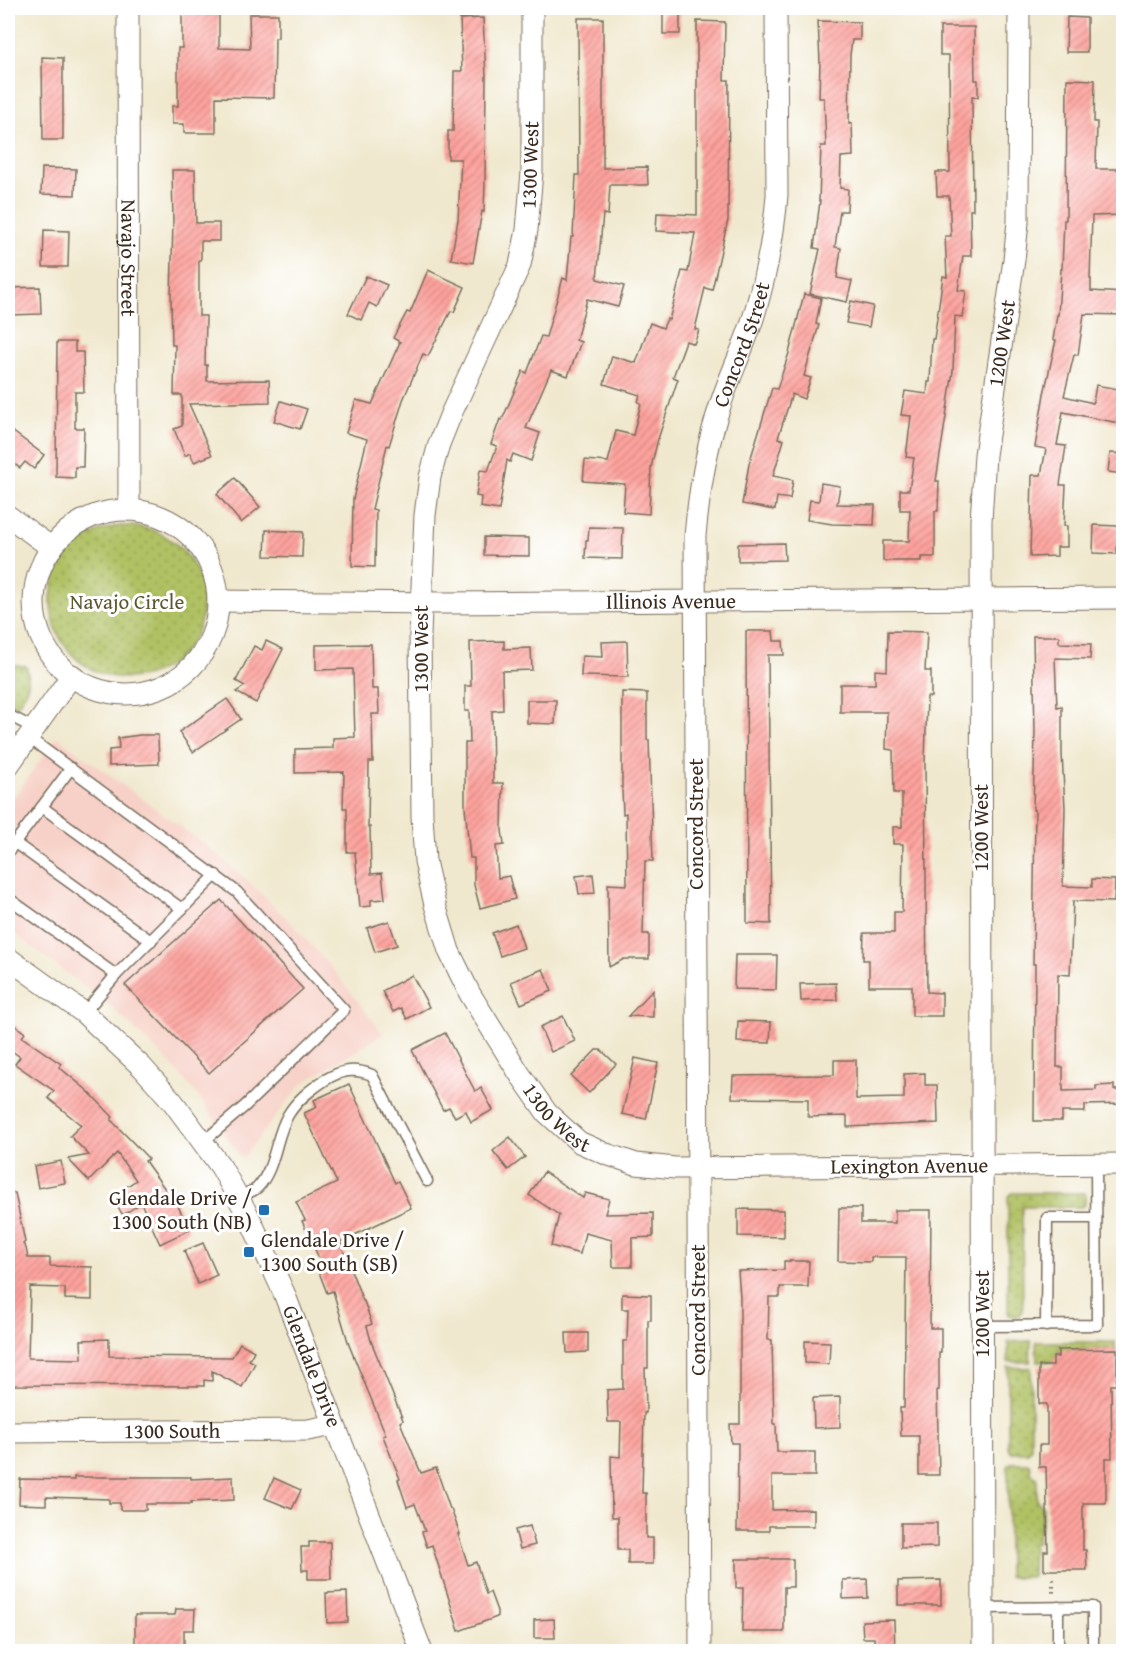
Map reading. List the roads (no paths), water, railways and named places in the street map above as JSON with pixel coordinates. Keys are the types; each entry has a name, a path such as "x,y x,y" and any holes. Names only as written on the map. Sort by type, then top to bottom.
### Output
{"street":[{"name":"Navajo Street","path":"128,8 129,510"},
{"name":"1300 West","path":"532,8 532,172 527,230 520,265 439,444 430,477 425,516 421,603 422,816 425,861 449,951 470,994 519,1073 548,1113 579,1142 606,1154 636,1164 675,1168 698,1167"},
{"name":"Concord Street","path":"700,1652 695,536 706,458 720,404 755,313 776,214 776,8"},
{"name":"1200 West","path":"983,1652 981,521 985,455 1018,222 1019,8"},
{"path":"116,510 129,510 164,518 189,534 207,558 217,586 218,601 213,632 206,647 190,667 170,683 137,693 120,693 103,690 72,675 51,654 43,640 35,609 38,578 43,562 65,534 88,518 116,510"},
{"path":"8,516 52,548"},
{"name":"Illinois Avenue","path":"218,601 421,603 1124,598"},
{"path":"8,766 72,675"},
{"name":"Glendale Drive","path":"8,958 84,1013 142,1067 173,1102 203,1142 238,1196 284,1293 422,1652"},
{"name":"Lexington Avenue","path":"698,1167 1124,1164"},
{"name":"1300 South","path":"8,1432 308,1430 334,1425"}],"lane":[{"path":"8,715 71,768 216,875 246,901 344,1010 245,1106 203,1142"},
{"path":"8,852 71,768"},
{"path":"42,807 182,909"},
{"path":"15,843 151,941"},
{"path":"84,1013 116,975 216,875"},
{"path":"8,898 116,975"},
{"path":"238,1196 257,1189 268,1172 288,1115 305,1094 328,1078 346,1070 362,1071 372,1075 427,1182"},
{"path":"982,1326 1096,1325 1096,1164"},
{"path":"1046,1326 1047,1218 1096,1218"},
{"path":"1058,1607 1058,1652"},
{"path":"983,1608 1093,1607 1093,1652"}],"place":[{"name":"Glendale Drive / 1300 South (NB)","path":"264,1210"},
{"name":"Glendale Drive / 1300 South (SB)","path":"249,1252"}],"park label":[{"name":"Navajo Circle","path":"127,602"}]}
